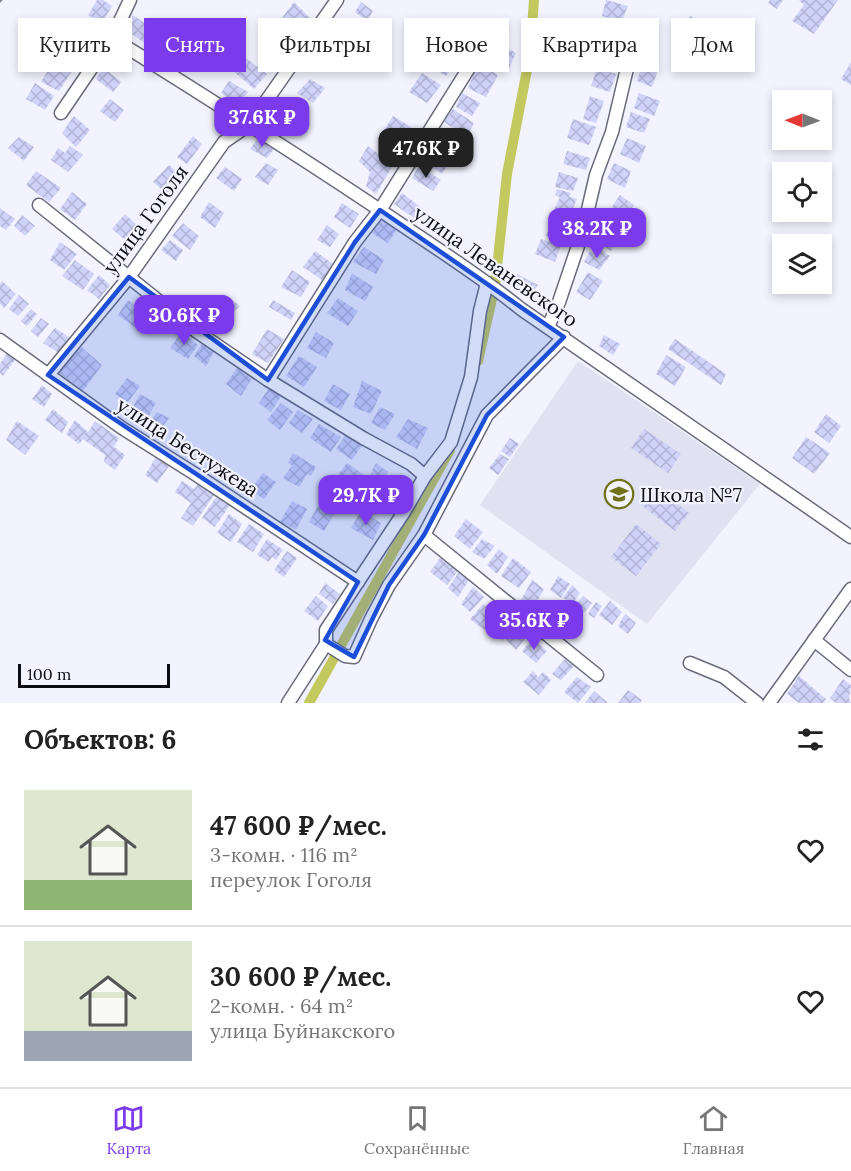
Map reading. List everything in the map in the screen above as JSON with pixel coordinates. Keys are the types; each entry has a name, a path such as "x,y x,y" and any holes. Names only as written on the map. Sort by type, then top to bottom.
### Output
{"street":[{"path":"121,18 130,0"},
{"name":"улица Гоголя","path":"48,375 129,277 224,142 250,124 337,0"},
{"name":"улица Леваневского","path":"132,50 250,124 380,210 492,286 744,465 851,537"},
{"path":"61,113 89,72"},
{"path":"268,380 355,242 380,210 466,72"},
{"path":"548,327 583,231 596,175 612,132 626,72"},
{"path":"39,205 196,331 268,380 346,428 411,464 425,476"},
{"path":"288,703 328,646 326,630 404,512 425,476 451,442 471,377 480,311 492,286"},
{"path":"328,646 345,656 354,657 370,619 389,585 424,535 487,415 564,337"},
{"name":"улица Бестужева","path":"0,340 122,428 358,582"},
{"path":"424,535 597,675"},
{"path":"769,703 851,590"},
{"path":"814,640 851,670"},
{"path":"690,663 724,677 757,703"}],"highlighted area":[{"path":"380,210 564,337 487,415 424,535 389,585 354,657 325,640 358,582 48,375 129,277 268,380 355,242"}],"shaded area":[{"name":"Школа №7","path":"578,361 760,484 647,624 480,505"}],"building":[{"path":"97,0 103,0 112,6 105,18 93,18 88,15"},
{"path":"606,0 628,6 623,18 602,16"},
{"path":"770,0 783,0 777,9 768,3"},
{"path":"799,0 838,0 814,34 792,21 804,5"},
{"path":"294,2 310,18 282,18"},
{"path":"361,2 373,11 369,18 363,18 355,12"},
{"path":"133,15 144,23 144,42 132,34"},
{"path":"509,49 516,53 509,68"},
{"path":"246,58 258,67 258,72 267,74 254,89 234,72 246,72"},
{"path":"851,62 851,85 841,79"},
{"path":"47,72 71,72 59,91 41,82"},
{"path":"100,72 109,72 121,82 113,92 96,79"},
{"path":"475,72 494,72 498,75 486,97 468,88"},
{"path":"596,72 616,74 610,92 591,86"},
{"path":"640,72 657,72 652,87 637,81"},
{"path":"422,73 441,85 427,103 409,92"},
{"path":"310,79 325,88 313,103 297,93"},
{"path":"229,81 248,92 238,105 221,93"},
{"path":"35,83 54,96 45,110 26,99"},
{"path":"462,93 480,103 472,116 456,107"},
{"path":"639,93 660,101 654,116 634,108"},
{"path":"590,96 604,101 596,123 583,119"},
{"path":"110,99 124,110 115,122 100,111"},
{"path":"287,102 300,112 288,130 274,120"},
{"path":"453,109 474,123 467,136 444,122"},
{"path":"631,112 650,119 644,133 626,127"},
{"path":"74,116 90,130 76,147 62,133"},
{"path":"393,116 411,127 399,147 381,135"},
{"path":"573,119 596,127 589,145 567,138"},
{"path":"440,130 458,144 449,158 430,144"},
{"path":"193,136 202,144 187,164 177,157"},
{"path":"19,137 34,147 24,161 8,148"},
{"path":"258,138 275,148 267,158 250,149"},
{"path":"627,138 646,146 639,163 620,154"},
{"path":"70,146 83,155 68,172 51,160 58,148 65,153"},
{"path":"368,146 393,165 376,194 366,186 370,172 359,161"},
{"path":"428,148 448,165 442,174 421,158"},
{"path":"567,151 590,158 586,170 563,164"},
{"path":"266,163 278,170 268,185 255,177"},
{"path":"614,163 631,171 625,188 607,179"},
{"path":"169,165 181,176 167,194 153,182"},
{"path":"419,166 441,180 433,191 412,178"},
{"path":"225,167 242,179 234,191 216,178"},
{"path":"36,171 61,188 49,202 26,185"},
{"path":"559,172 578,178 573,191 555,187"},
{"path":"557,189 571,193 569,197 577,199 569,217 553,212 560,197 555,195"},
{"path":"72,192 87,204 75,220 60,209"},
{"path":"402,193 423,209 417,220 394,204"},
{"path":"620,195 634,205 617,229 603,220"},
{"path":"209,202 224,213 215,228 200,217"},
{"path":"342,203 359,214 350,228 334,217"},
{"path":"0,208 15,219 6,230 0,226"},
{"path":"125,214 143,231 130,244 112,229"},
{"path":"22,215 35,226 25,236 14,226"},
{"path":"380,219 397,229 388,243 372,233"},
{"path":"552,221 570,227 563,242 546,236"},
{"path":"183,223 199,236 190,250 172,236"},
{"path":"327,225 339,234 330,247 317,240"},
{"path":"607,226 621,236 611,251 596,241"},
{"path":"541,239 561,245 555,262 535,254"},
{"path":"170,240 183,250 176,261 161,250"},
{"path":"60,242 77,254 64,270 50,260"},
{"path":"364,247 384,260 376,274 353,262"},
{"path":"600,249 610,256 599,270 584,262 590,251 597,254"},
{"path":"315,251 333,264 322,280 303,267"},
{"path":"75,260 94,274 83,290 62,276"},
{"path":"292,270 310,282 301,297 281,287"},
{"path":"588,272 603,281 590,300 576,292"},
{"path":"352,273 373,287 365,301 345,290"},
{"path":"517,274 538,285 530,298 510,286"},
{"path":"99,275 110,285 99,299 87,290"},
{"path":"2,281 16,294 4,308 0,304"},
{"path":"224,294 240,306 226,320 212,308"},
{"path":"19,295 29,304 18,316 9,309"},
{"path":"338,298 358,311 348,326 327,313"},
{"path":"128,300 144,312 134,327 118,315"},
{"path":"273,300 295,313 291,320 269,307"},
{"path":"153,306 167,316 158,328 144,318"},
{"path":"31,309 37,314 27,326 21,321"},
{"path":"41,318 49,324 38,337 31,331"},
{"path":"177,320 184,326 177,335 169,331"},
{"path":"55,328 72,339 59,353 43,343"},
{"path":"267,329 284,339 268,363 252,354"},
{"path":"182,332 198,345 188,359 170,348"},
{"path":"316,332 334,343 326,358 307,348"},
{"path":"604,335 620,344 613,355 599,346"},
{"path":"205,339 216,348 206,366 194,356"},
{"path":"675,339 726,374 721,385 668,349"},
{"path":"77,343 102,365 83,391 57,371"},
{"path":"9,350 17,357 3,376 0,373 0,364"},
{"path":"666,355 686,367 675,386 656,374"},
{"path":"299,356 317,367 304,387 286,376"},
{"path":"237,368 252,379 241,396 226,384"},
{"path":"127,378 140,386 128,402 115,394"},
{"path":"362,381 382,391 371,414 353,407"},
{"path":"333,384 350,394 341,410 324,401"},
{"path":"42,385 52,394 44,407 32,399"},
{"path":"269,388 281,396 271,412 259,403"},
{"path":"140,394 156,403 144,424 128,416"},
{"path":"281,403 293,412 280,430 267,420"},
{"path":"380,407 395,414 385,430 371,423"},
{"path":"53,409 68,422 62,433 45,420"},
{"path":"298,410 313,419 302,433 289,423"},
{"path":"157,412 169,418 157,434 147,427"},
{"path":"826,414 841,426 829,443 814,432"},
{"path":"408,419 428,428 417,449 396,437"},
{"path":"75,420 88,432 95,421 119,438 114,447 125,455 115,470 104,462 105,455 83,439 79,444 66,434"},
{"path":"17,421 39,436 25,455 6,440"},
{"path":"319,424 341,437 331,452 310,438"},
{"path":"644,429 681,454 668,473 631,448"},
{"path":"347,433 363,444 352,460 336,449"},
{"path":"806,437 830,453 814,474 792,458"},
{"path":"510,438 519,444 510,457 501,451"},
{"path":"293,453 316,467 311,476 307,474 299,487 283,478 292,465 288,463"},
{"path":"500,454 509,459 498,475 489,468"},
{"path":"156,457 169,466 157,483 145,475"},
{"path":"347,463 364,475 355,488 337,476"},
{"path":"376,463 388,472 380,486 369,477"},
{"path":"263,473 276,482 264,499 250,490"},
{"path":"182,481 194,489 198,484 214,495 193,526 181,518 191,503 175,492"},
{"path":"654,485 689,513 675,531 640,504"},
{"path":"216,497 230,505 215,527 202,518"},
{"path":"292,501 307,509 296,530 280,522"},
{"path":"318,505 334,514 324,531 309,522"},
{"path":"361,511 381,523 373,540 351,528"},
{"path":"229,514 242,524 231,542 217,533"},
{"path":"466,519 483,532 470,549 454,536"},
{"path":"249,524 264,534 253,552 237,542"},
{"path":"636,524 661,544 636,576 611,557"},
{"path":"267,539 283,550 276,560 272,557 269,562 257,555"},
{"path":"482,539 495,546 484,559 472,552"},
{"path":"499,549 508,557 497,574 487,565"},
{"path":"287,551 297,558 284,577 274,570"},
{"path":"440,558 458,571 447,585 430,572"},
{"path":"513,558 531,572 519,588 501,576"},
{"path":"459,572 469,580 458,597 448,588"},
{"path":"558,576 570,584 561,598 550,590"},
{"path":"532,580 544,589 533,608 521,600"},
{"path":"325,583 340,594 333,604 319,594"},
{"path":"572,585 580,593 573,603 563,598"},
{"path":"473,587 484,597 470,612 461,604"},
{"path":"316,596 328,606 318,621 304,611"},
{"path":"583,596 592,603 584,613 574,607"},
{"path":"610,601 622,612 612,625 599,615"},
{"path":"596,602 602,606 594,618 588,614"},
{"path":"483,604 497,615 484,630 470,619"},
{"path":"625,614 636,623 628,634 618,626"},
{"path":"499,617 513,627 503,641 489,630"},
{"path":"518,624 528,635 516,650 506,640"},
{"path":"533,638 547,651 536,663 522,651"},
{"path":"565,659 574,666 561,680 552,674"},
{"path":"533,671 538,677 543,672 551,680 539,695 523,682"},
{"path":"799,676 826,699 823,703 799,703 787,694"},
{"path":"577,677 591,687 578,703 564,692"},
{"path":"843,679 851,685 849,699 851,703 836,703 830,698"},
{"path":"628,690 642,700 640,703 618,703"},
{"path":"594,691 607,702 585,703"}],"waterway":[{"path":"478,361 495,286 507,174 530,54 534,0"},
{"path":"309,703 450,450"}],"place":[{"name":"Школа №7","path":"619,494"}]}
